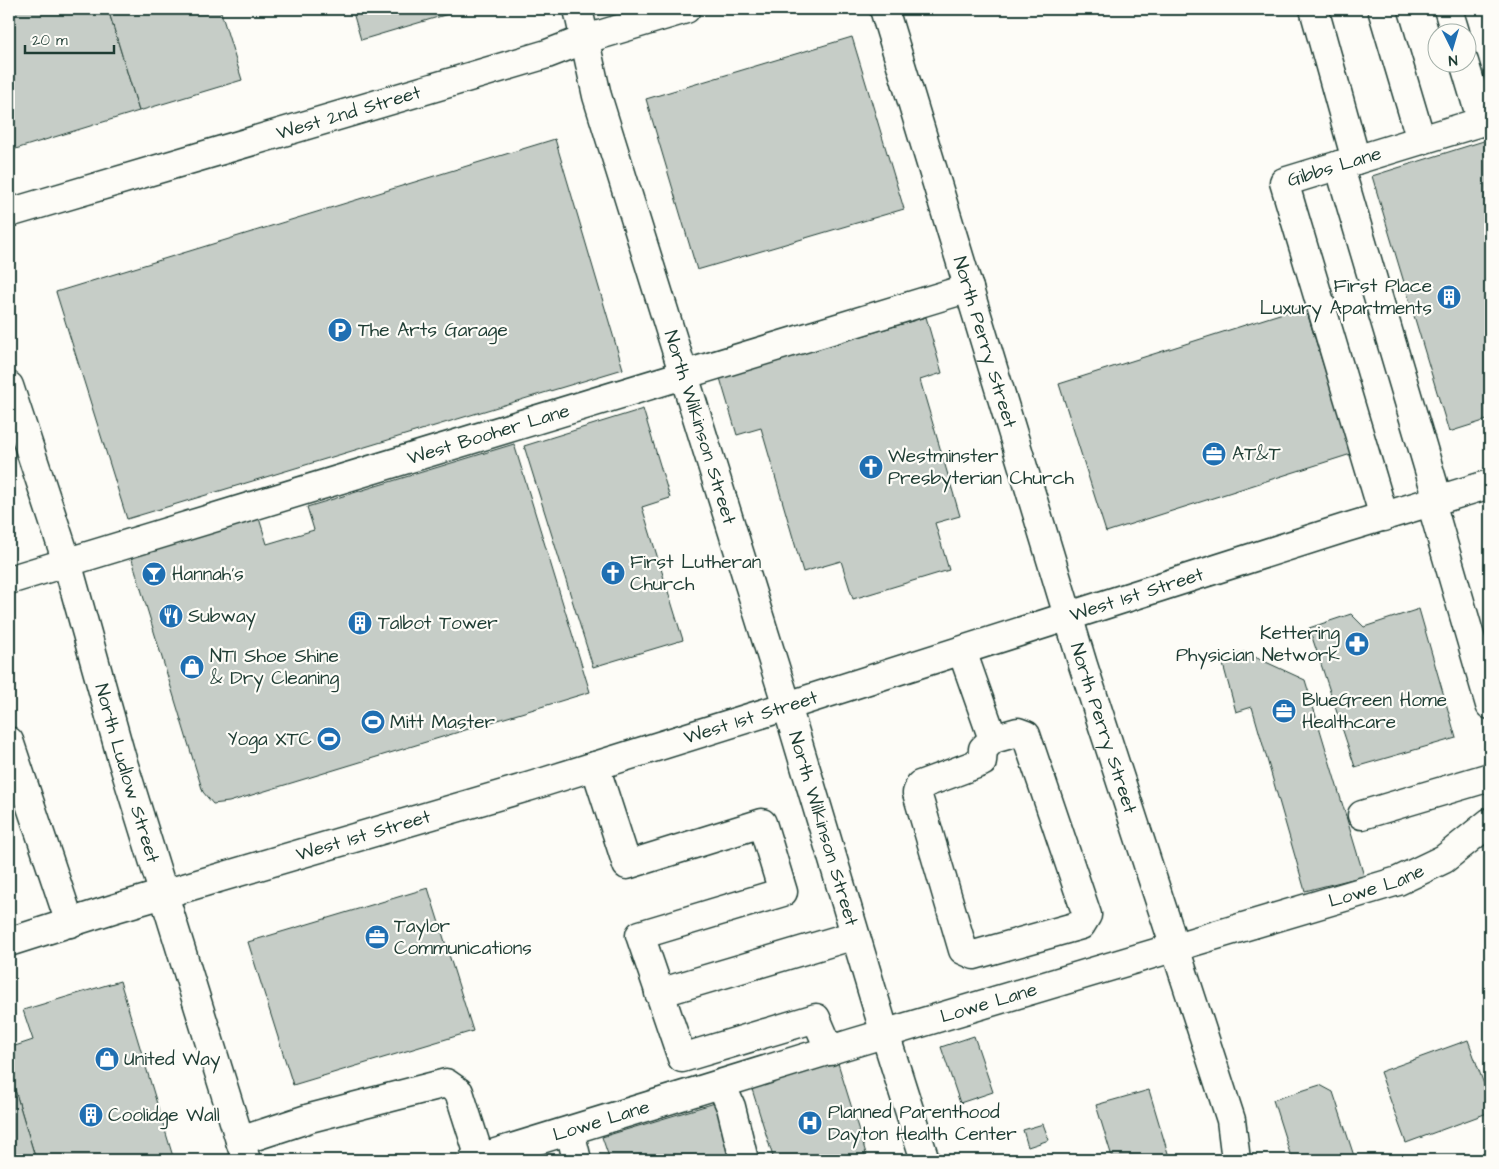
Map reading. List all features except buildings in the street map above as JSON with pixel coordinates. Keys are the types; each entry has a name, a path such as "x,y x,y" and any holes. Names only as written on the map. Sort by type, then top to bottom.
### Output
{"main road":[{"name":"North Wilkinson Street","path":"578,9 597,96 788,706 855,935 925,1160"},
{"name":"West 2nd Street","path":"9,213 547,54 586,39 686,9"},
{"name":"North Perry Street","path":"884,9 1068,617 1232,1120 1236,1160"},
{"path":"1314,9 1348,162 1434,501 1490,705"},
{"path":"1382,9 1420,140"},
{"path":"1448,9 1452,22"},
{"path":"1468,72 1486,120"},
{"name":"Gibbs Lane","path":"1384,517 1284,182 1486,120"},
{"name":"West Booher Lane","path":"9,580 969,288"},
{"name":"North Ludlow Street","path":"9,386 67,562 121,756 243,1151"},
{"name":"West 1st Street","path":"10,939 70,923 595,766 1490,484"},
{"path":"962,650 993,739"},
{"path":"1018,732 1026,735 1087,915 1081,925 974,955 963,950 917,793 920,785 982,762 983,749 993,739 1018,732"},
{"path":"9,741 70,923"},
{"path":"595,766 627,865 762,823 783,892 640,935 682,1058 816,1018 830,1051"},
{"path":"1362,814 1490,777"},
{"name":"Lowe Lane","path":"477,1159 885,1034 1398,881 1444,859 1490,822"},
{"path":"659,993 855,935"},
{"path":"243,1151 310,1118 446,1083 459,1092 477,1159"},
{"path":"721,1084 731,1107 744,1160"},
{"path":"1232,1120 1250,1160"},
{"path":"570,1130 577,1160"}],"place":[{"name":"First Place Luxury Apartments","path":"1449,297"},
{"name":"The Arts Garage","path":"340,330"},
{"name":"AT&T","path":"1214,454"},
{"name":"Westminster Presbyterian Church","path":"871,467"},
{"name":"First Lutheran Church","path":"613,573"},
{"name":"Hannah's","path":"154,574"},
{"name":"Subway","path":"171,616"},
{"name":"Talbot Tower","path":"360,623"},
{"name":"Kettering Physician Network","path":"1357,644"},
{"name":"NTI Shoe Shine & Dry Cleaning","path":"192,667"},
{"name":"BlueGreen Home Healthcare","path":"1284,711"},
{"name":"Mitt Master","path":"373,722"},
{"name":"Yoga XTC","path":"329,739"},
{"name":"Taylor Communications","path":"377,937"},
{"name":"United Way","path":"107,1059"},
{"name":"Coolidge Wall","path":"91,1115"},
{"name":"Planned Parenthood Dayton Health Center","path":"810,1123"}]}
